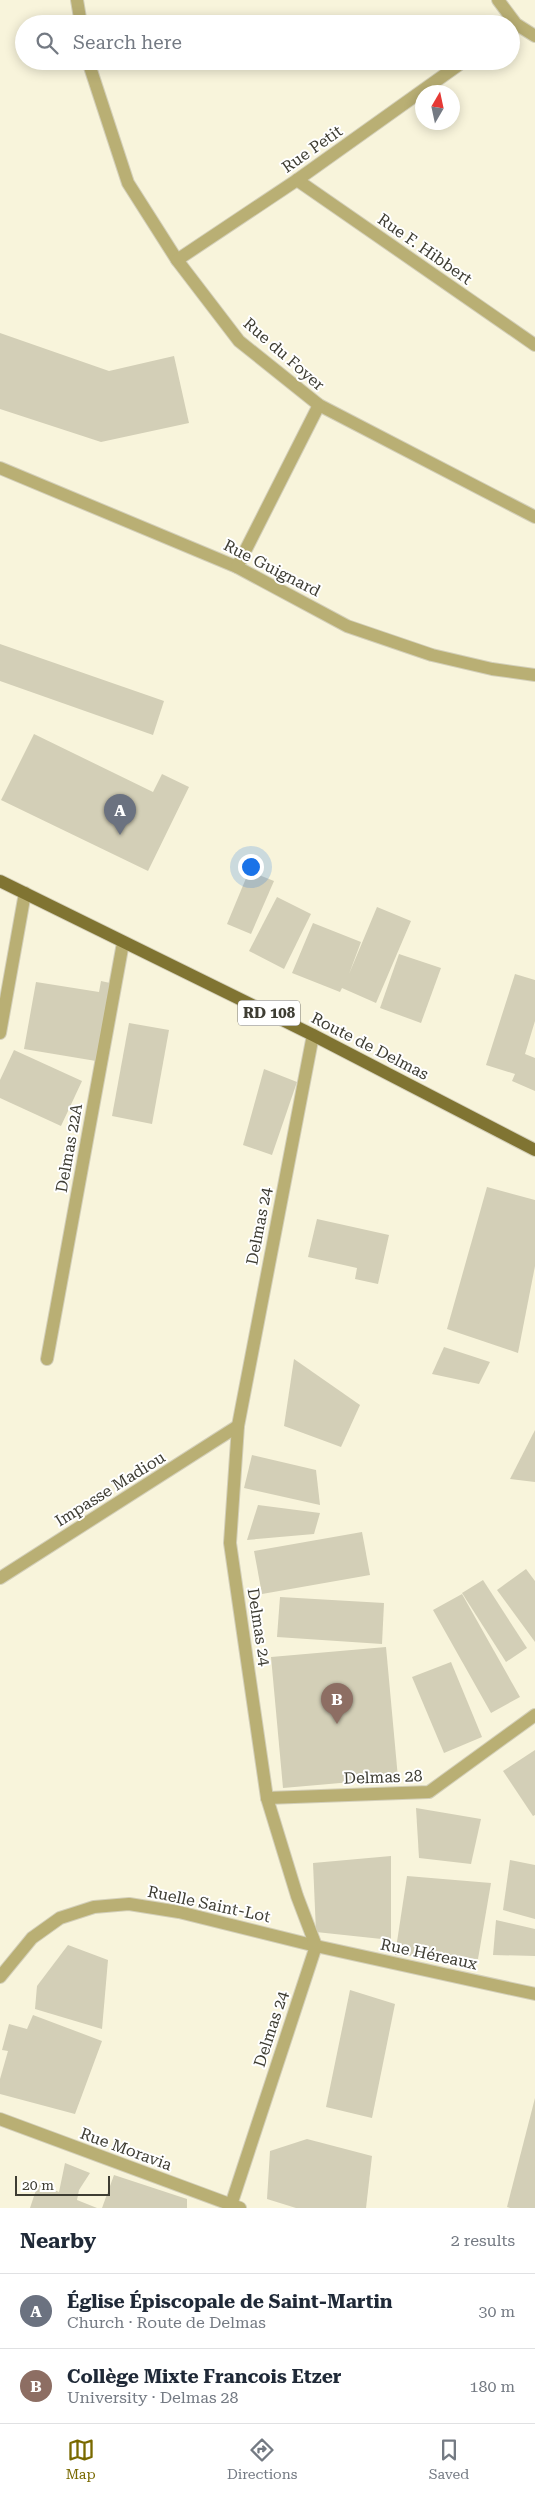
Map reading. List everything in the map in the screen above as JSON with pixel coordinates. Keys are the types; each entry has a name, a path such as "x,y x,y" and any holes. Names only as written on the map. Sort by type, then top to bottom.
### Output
{"main road":[{"name":"Route de Delmas","path":"0,881 313,1035 535,1150"}],"street":[{"path":"77,0 80,15"},
{"path":"498,0 507,15"},
{"path":"520,29 535,36"},
{"name":"Rue du Foyer","path":"91,70 128,183 177,260 239,341 319,406 535,517"},
{"name":"Rue Petit","path":"177,260 297,180 451,70"},
{"name":"Rue F. Hibbert","path":"297,180 535,346"},
{"path":"237,567 319,406"},
{"name":"Rue Guignard","path":"0,468 237,567 347,626 432,655 492,669 535,675"},
{"path":"0,1033 25,893"},
{"name":"Delmas 22A","path":"47,1359 123,943"},
{"name":"Delmas 24","path":"234,2207 316,1946 297,1896 267,1798 230,1543 238,1426 313,1035"},
{"name":"Impasse Madiou","path":"0,1578 238,1426"},
{"name":"Delmas 28","path":"267,1798 429,1792 535,1715"},
{"name":"Ruelle Saint-Lot","path":"0,1977 32,1938 60,1918 94,1906 129,1904 179,1912 316,1946"},
{"name":"Rue Héreaux","path":"316,1946 535,1994"},
{"name":"Rue Moravia","path":"0,2119 234,2207"}],"building":[{"path":"0,333 109,371 174,356 189,423 101,442 0,409"},
{"path":"0,644 164,701 153,735 0,681"},
{"path":"34,734 153,792 162,774 189,787 148,871 1,800"},
{"path":"249,871 274,881 251,934 227,924"},
{"path":"277,897 311,914 284,969 249,951"},
{"path":"377,907 411,921 376,1003 342,988 340,992 292,973 313,923 361,942 349,974"},
{"path":"399,954 441,968 421,1023 380,1008"},
{"path":"515,974 535,980 535,1021 525,1054 535,1058 535,1091 512,1081 515,1074 486,1065"},
{"path":"101,981 110,983 96,1061 24,1049 36,982 99,992"},
{"path":"129,1023 169,1030 152,1124 112,1116"},
{"path":"14,1050 82,1081 61,1126 0,1098 0,1080"},
{"path":"264,1069 297,1082 272,1155 243,1145"},
{"path":"487,1187 535,1200 535,1266 518,1353 447,1329"},
{"path":"317,1219 389,1235 378,1284 355,1279 357,1268 308,1257"},
{"path":"444,1347 490,1362 479,1384 432,1374"},
{"path":"294,1359 360,1405 341,1447 284,1426"},
{"path":"535,1430 535,1482 510,1479"},
{"path":"252,1455 316,1470 320,1505 244,1488"},
{"path":"258,1505 320,1513 314,1534 247,1540"},
{"path":"362,1532 370,1575 262,1594 254,1551"},
{"path":"526,1569 535,1581 535,1642 497,1590"},
{"path":"483,1580 527,1648 506,1662 462,1593"},
{"path":"462,1594 520,1697 491,1713 433,1610"},
{"path":"280,1597 384,1603 382,1644 277,1637"},
{"path":"386,1647 398,1778 283,1788 271,1657"},
{"path":"451,1662 482,1737 444,1753 412,1677"},
{"path":"535,1750 535,1815 533,1816 503,1771"},
{"path":"416,1808 481,1819 471,1864 419,1858"},
{"path":"391,1856 391,1940 316,1932 313,1863"},
{"path":"510,1860 535,1865 535,1919 503,1910"},
{"path":"407,1876 491,1883 478,1959 395,1955"},
{"path":"496,1920 535,1929 535,1956 493,1955"},
{"path":"68,1945 108,1960 102,2029 35,2009 37,1986"},
{"path":"350,1990 395,2004 372,2118 326,2107"},
{"path":"33,2015 102,2041 75,2114 0,2094 0,2079 8,2051 2,2050 9,2024 27,2029"},
{"path":"535,2098 535,2208 510,2208 507,2207"},
{"path":"307,2139 372,2156 366,2208 296,2208 267,2199 270,2151"},
{"path":"65,2163 90,2173 79,2190 77,2200 97,2208 30,2208 38,2184 59,2192"},
{"path":"114,2175 187,2199 187,2208 102,2208"}],"place":[{"name":"Église Épiscopale de Saint-Martin","path":"120,835"},
{"name":"Collège Mixte Francois Etzer","path":"337,1724"}]}
